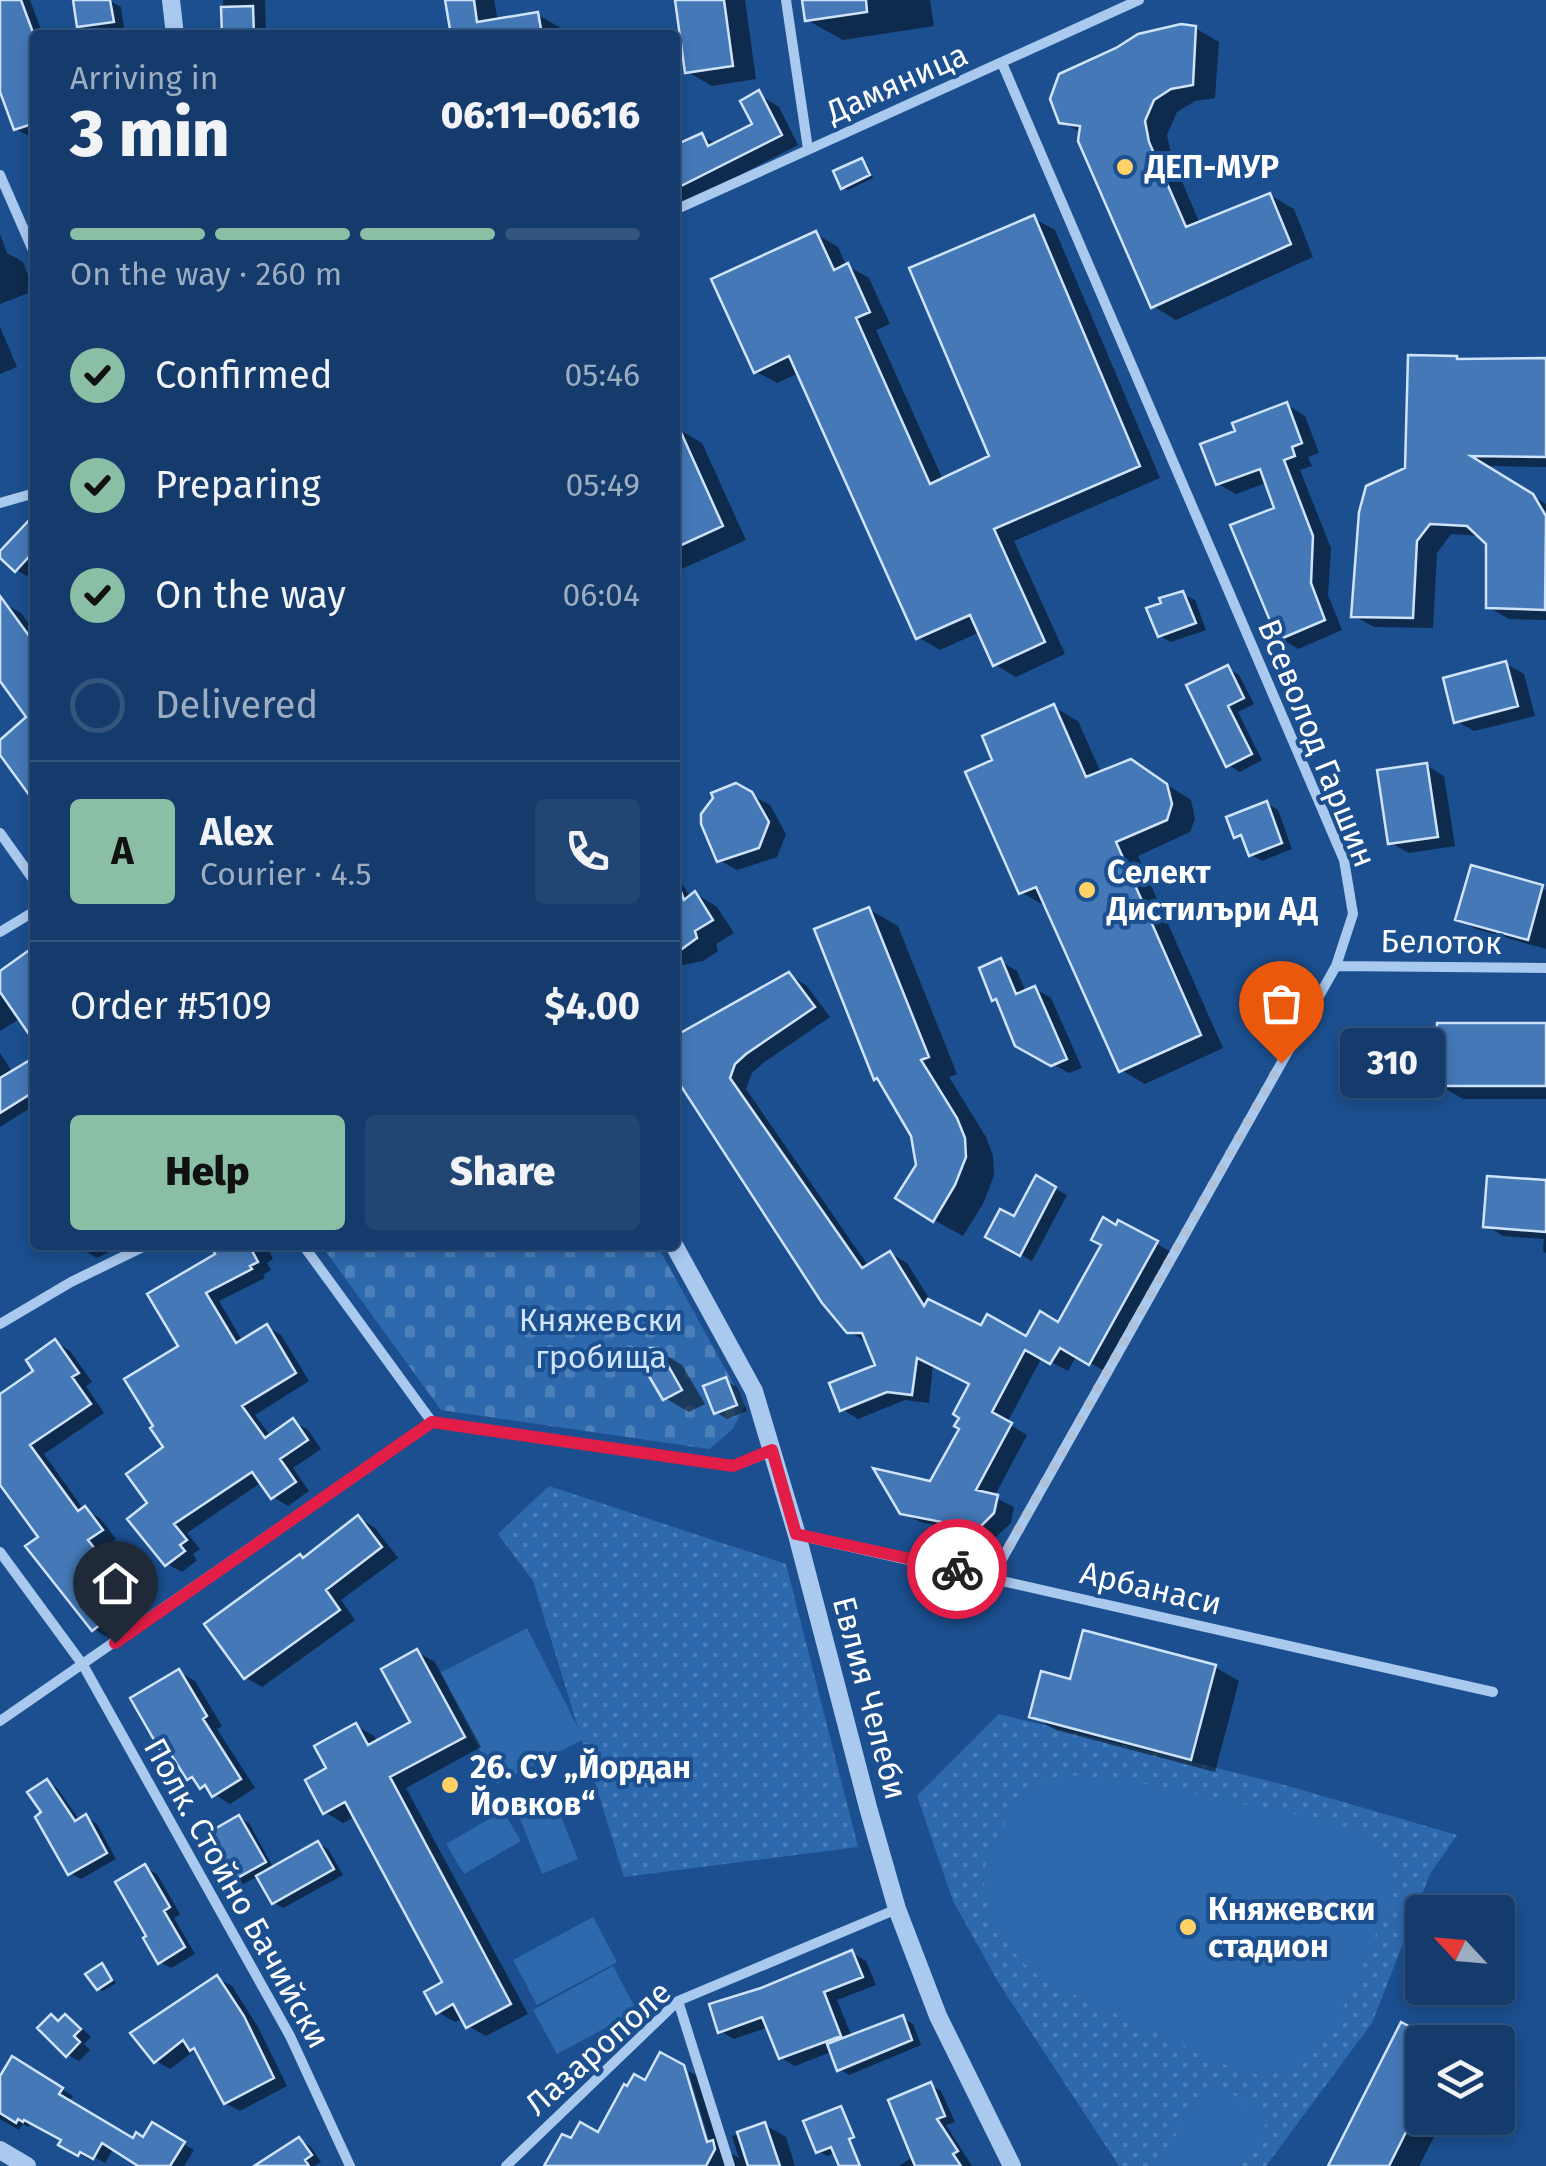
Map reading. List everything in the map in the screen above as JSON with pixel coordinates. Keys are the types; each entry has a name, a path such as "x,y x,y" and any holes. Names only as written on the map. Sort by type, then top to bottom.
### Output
{"street":[{"path":"172,0 175,30"},
{"path":"786,0 808,150"},
{"name":"Дамяница","path":"680,208 1139,0"},
{"name":"Всеволод Гаршин","path":"992,1577 1336,966 1353,914 1344,860 1002,63"},
{"path":"0,175 30,244"},
{"path":"0,503 30,494"},
{"path":"0,833 30,875"},
{"path":"0,932 30,914"},
{"name":"Белоток","path":"1336,966 1546,968"},
{"path":"0,1324 71,1282 137,1250"},
{"path":"306,1250 432,1422"},
{"name":"Евлия Челеби","path":"677,1250 754,1391 897,1909 938,2016 1012,2166"},
{"path":"0,1722 432,1422 733,1466 772,1450"},
{"name":"Арбанаси","path":"796,1534 1493,1692"},
{"name":"Полк. Стойно Бачийски","path":"0,1552 83,1666 290,2036 350,2166"},
{"name":"Лазарополе","path":"506,2166 678,2001 897,1909"},
{"path":"678,2001 730,2166"},
{"path":"0,2150 27,2166"}],"green space":[{"name":"Княжевски гробища","path":"325,1250 660,1250 745,1405 733,1429 709,1449 441,1410"},
{"path":"549,1486 786,1564 858,1847 624,1877 533,1581 498,1534"},
{"path":"527,1628 584,1739 497,1784 440,1673"},
{"path":"999,1714 1281,1784 1457,1835 1430,1874 1422,1895 1405,1895 1405,1938 1372,2023 1266,2166 1119,2166 1000,1985 953,1901 917,1796"},
{"name":"Княжевски стадион","path":"1066,1775 1150,1785 1311,1818 1355,1830 1381,1847 1392,1871 1390,1898 1336,2021 1304,2060 1275,2074 1239,2071 1050,1983 1019,1958 989,1906 984,1877 986,1862 999,1832 1025,1797 1037,1787"},
{"path":"552,1794 578,1859 542,1874 516,1809"},
{"path":"503,1811 521,1841 464,1874 446,1844"},
{"path":"593,1917 617,1962 537,2005 513,1960"},
{"path":"613,1966 637,2011 557,2054 533,2010"},
{"path":"1214,2081 1269,2120 1236,2166 1154,2166"}],"building":[{"path":"0,0 21,0 32,30 30,125 14,130 0,92"},
{"path":"73,0 110,0 114,22 77,27"},
{"path":"445,0 474,0 477,22 538,12 541,30 450,30"},
{"path":"675,0 724,0 733,66 685,73"},
{"path":"802,0 866,0 867,12 805,21"},
{"path":"253,6 254,30 222,30 221,7"},
{"name":"ДЕП-МУР","path":"1181,24 1196,26 1193,85 1171,89 1154,100 1145,121 1149,142 1186,227 1270,193 1291,244 1151,308 1078,141 1080,126 1059,123 1050,99 1059,74 1138,34"},
{"path":"759,90 782,135 680,186 680,143 702,133 708,146 752,124 740,101"},
{"path":"862,158 870,175 841,189 833,171"},
{"path":"1034,215 1140,466 994,529 1045,642 993,666 970,615 916,639 789,356 754,373 711,279 816,231 834,270 848,263 870,312 856,318 930,484 989,456 909,268"},
{"path":"1408,355 1546,358 1546,457 1471,456 1533,494 1546,516 1545,610 1486,608 1486,544 1467,526 1430,524 1417,541 1413,618 1351,617 1359,512 1366,486 1405,468"},
{"path":"1287,402 1302,443 1292,447 1295,456 1284,460 1313,536 1311,583 1325,620 1278,640 1230,525 1274,508 1260,469 1216,485 1200,444 1235,431 1232,423"},
{"path":"680,430 723,526 680,546"},
{"path":"30,519 30,556 15,572 0,558 0,551"},
{"path":"1183,591 1196,623 1158,637 1146,608 1161,603 1159,598"},
{"path":"0,596 30,637 30,796 0,755 0,740 26,717 0,681"},
{"path":"1506,661 1518,706 1454,723 1443,678"},
{"path":"1228,665 1244,698 1228,706 1252,754 1226,767 1186,685"},
{"name":"Селект Дистилъри АД","path":"1054,704 1086,777 1131,759 1167,784 1172,804 1167,820 1116,842 1201,1035 1119,1072 1036,887 1019,894 965,772 992,760 982,736"},
{"path":"1427,763 1438,837 1388,844 1377,770"},
{"path":"736,783 752,792 769,822 759,848 717,862 701,824 701,814 713,798 711,793"},
{"path":"1267,801 1282,843 1249,856 1241,835 1234,838 1226,817"},
{"path":"1471,865 1543,885 1528,940 1455,920"},
{"path":"680,889 684,900 695,891 713,920 695,931 697,938 680,950"},
{"path":"869,907 929,1057 921,1060 965,1138 966,1157 933,1222 895,1198 916,1165 911,1136 877,1078 874,1080 814,929"},
{"path":"30,950 30,1036 0,992 0,971"},
{"path":"1001,958 1016,994 1035,986 1067,1059 1051,1066 1015,1046 979,968"},
{"path":"789,972 815,1007 746,1054 735,1064 730,1078 862,1268 890,1251 924,1306 928,1299 981,1325 987,1314 1026,1336 1040,1311 1058,1322 1101,1245 1091,1240 1103,1217 1116,1225 1118,1220 1158,1241 1089,1365 1060,1348 1050,1364 1025,1350 992,1412 1012,1423 976,1490 998,1495 994,1513 978,1529 900,1514 873,1468 930,1481 959,1429 954,1426 959,1418 953,1414 969,1384 917,1358 912,1395 887,1392 840,1411 829,1383 875,1365 862,1333 847,1333 822,1303 680,1085 680,1033"},
{"path":"1437,1023 1546,1023 1546,1086 1436,1086"},
{"path":"30,1060 30,1094 0,1113 0,1078"},
{"path":"1036,1175 1056,1187 1020,1256 985,1237 1000,1209 1014,1216"},
{"path":"1487,1176 1546,1180 1546,1232 1483,1227"},
{"path":"213,1250 252,1250 258,1262 206,1293 236,1343 267,1324 296,1373 242,1406 265,1438 293,1418 308,1440 280,1459 296,1482 271,1499 252,1472 174,1524 187,1540 180,1545 185,1551 165,1566 127,1519 147,1503 126,1474 163,1447 124,1379 178,1346 147,1294 215,1254"},
{"path":"55,1339 79,1373 72,1377 91,1404 30,1445 78,1511 85,1506 103,1530 88,1540 111,1569 96,1581 119,1610 92,1631 25,1546 38,1537 0,1485 0,1394 33,1371 26,1360"},
{"path":"648,1348 658,1348 682,1390 663,1400 640,1361"},
{"path":"726,1377 737,1405 714,1414 703,1386"},
{"path":"358,1515 382,1547 326,1590 340,1610 244,1679 204,1624 300,1554 303,1558"},
{"path":"1083,1630 1216,1665 1191,1760 1029,1717 1041,1671 1070,1679"},
{"path":"417,1649 465,1737 390,1777 511,2004 466,2028 453,2004 436,2014 424,1992 442,1982 345,1802 323,1814 305,1780 326,1768 314,1746 356,1723 368,1745 410,1722 381,1669"},
{"path":"179,1669 207,1716 203,1719 241,1779 212,1797 205,1785 200,1789 192,1777 187,1780 167,1748 161,1752 130,1698"},
{"path":"47,1779 75,1821 86,1814 107,1853 68,1875 35,1817 41,1812 27,1792"},
{"path":"239,1815 266,1862 232,1881 206,1834"},
{"path":"318,1841 334,1869 272,1904 256,1876"},
{"path":"145,1864 170,1907 164,1911 185,1947 158,1964 115,1882"},
{"path":"852,1950 863,1977 824,1992 841,2036 779,2059 762,2017 718,2033 709,2004 761,1988"},
{"path":"102,1963 112,1980 97,1990 85,1974"},
{"path":"217,1975 244,2016 274,2078 224,2104 194,2048 190,2051 183,2040 154,2063 130,2033"},
{"path":"51,2014 58,2021 65,2014 81,2029 74,2036 80,2042 66,2057 37,2028"},
{"path":"903,2015 912,2040 837,2071 827,2044"},
{"path":"1401,2022 1407,2025 1405,2134 1389,2166 1328,2166"},
{"path":"660,2052 684,2065 707,2142 713,2140 715,2149 706,2166 544,2166 562,2134 571,2138 580,2122 598,2132 624,2084 627,2086 634,2074 645,2080"},
{"path":"12,2056 63,2088 59,2094 133,2138 136,2132 143,2137 152,2122 185,2142 170,2166 138,2166 102,2143 93,2159 80,2152 78,2156 58,2145 61,2140 24,2120 18,2119 16,2123 0,2113 0,2076"},
{"path":"931,2082 945,2116 937,2119 958,2151 953,2154 961,2166 915,2166 888,2100"},
{"path":"841,2106 854,2137 849,2139 860,2166 839,2166 831,2147 816,2153 803,2121"},
{"path":"765,2122 780,2166 748,2166 737,2132"},
{"path":"299,2137 312,2155 305,2160 309,2166 254,2166"}],"way so far":[{"path":"957,1569 992,1577 1281,1063"}],"place":[{"name":"ДЕП-МУР","path":"1125,167"},
{"name":"Селект Дистилъри АД","path":"1087,890"},
{"name":"310","path":"1281,1063"},
{"name":"26. СУ „Йордан Йовков“","path":"450,1785"},
{"name":"Княжевски стадион","path":"1188,1927"}],"route":[{"path":"115,1643 432,1422 733,1466 772,1450 796,1534 957,1569"}]}
